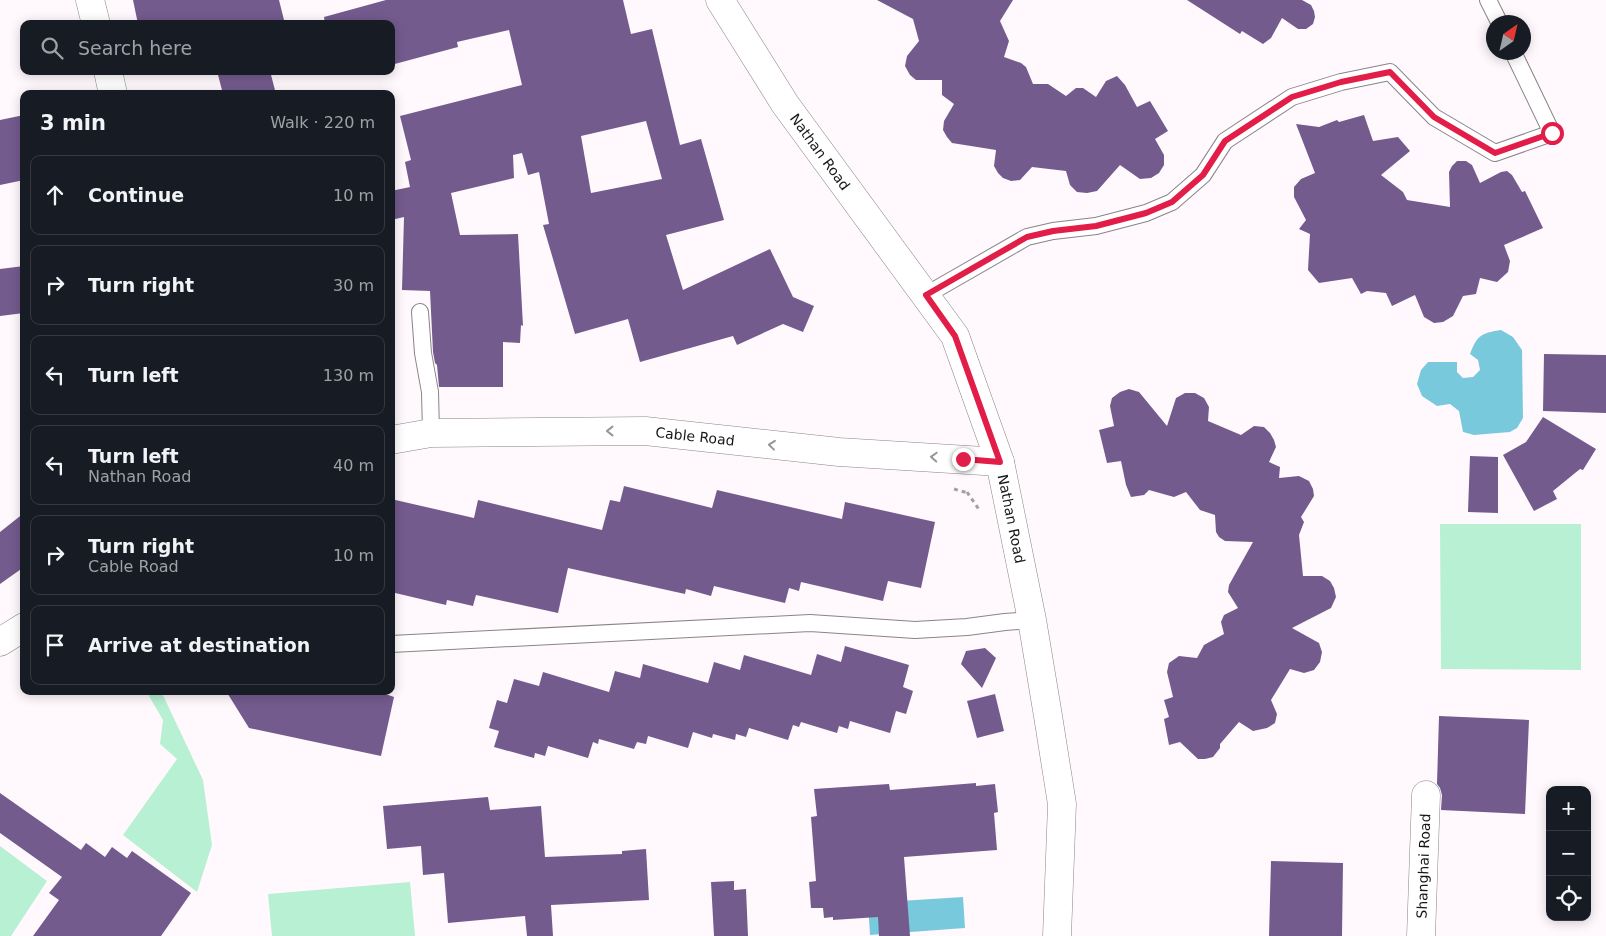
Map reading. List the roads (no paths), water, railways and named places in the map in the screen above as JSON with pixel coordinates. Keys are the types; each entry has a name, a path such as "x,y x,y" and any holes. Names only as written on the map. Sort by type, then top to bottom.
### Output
{"street":[{"path":"90,0 95,20"},
{"name":"Nathan Road","path":"720,0 785,104 955,336 1000,462 1032,620 1062,804 1057,936"},
{"path":"109,75 112,90"},
{"name":"Cable Road","path":"395,439 431,432 645,431 839,452 1000,462"},
{"path":"0,642 20,630"},
{"name":"Shanghai Road","path":"1421,936 1426,795"}],"lane":[{"path":"1488,0 1496,15"},
{"path":"926,295 1027,237 1053,231 1096,226 1146,213 1172,202 1203,175 1225,141 1292,97 1341,82 1390,72 1434,117 1495,153 1552,133 1517,60"},
{"path":"420,312 423,353 430,392 431,432"},
{"path":"395,644 810,623 915,630 1032,620"}],"water":[{"path":"1501,330 1513,337 1522,350 1523,418 1517,428 1510,432 1474,435 1463,432 1459,411 1450,404 1437,406 1422,396 1417,384 1421,370 1428,362 1457,362 1457,372 1463,378 1473,377 1480,370 1478,360 1470,354 1475,343 1481,336 1489,332"},
{"path":"963,897 965,928 870,935 868,903"}]}
